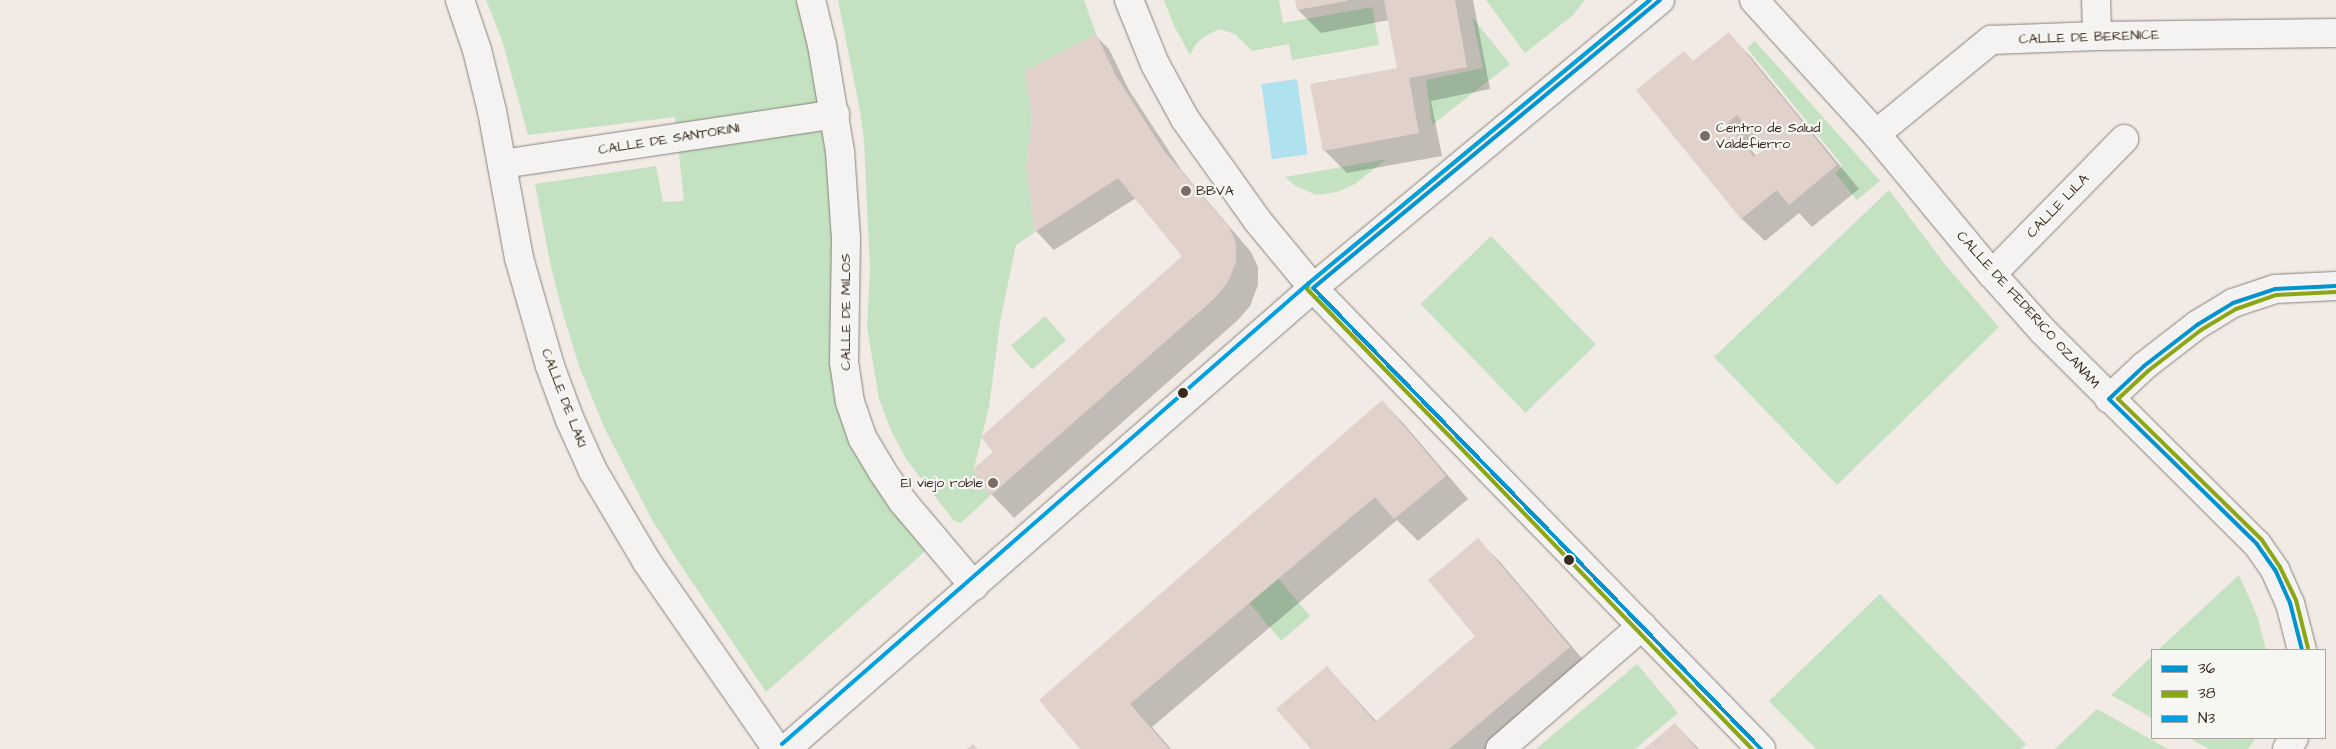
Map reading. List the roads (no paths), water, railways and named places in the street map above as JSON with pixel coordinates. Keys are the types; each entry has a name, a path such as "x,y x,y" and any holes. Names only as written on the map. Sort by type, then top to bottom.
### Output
{"street":[{"name":"CALLE DE LAKI","path":"460,0 480,59 519,258 534,313 570,420 593,471 647,562 777,749"},
{"name":"CALLE DE MILOS","path":"811,0 835,114 846,238 844,346 850,402 863,438 882,471 903,502 974,586"},
{"path":"1129,0 1155,64 1186,119 1257,220 1313,288 1761,749"},
{"path":"786,749 1313,288 1660,0"},
{"name":"CALLE DE FEDERICO OZANAM","path":"1754,0 1876,134 1992,274 2109,399 2257,544 2275,570 2290,603 2302,649"},
{"path":"2096,0 2097,36"},
{"name":"CALLE DE BERENICE","path":"1876,134 1990,40 2097,36 2336,33"},
{"name":"CALLE DE SANTORINI","path":"502,164 835,114"},
{"name":"CALLE LILA","path":"1992,274 2124,139"},
{"path":"2109,399 2144,366 2197,325 2233,303 2275,289 2336,286"},
{"path":"1500,749 1642,626"}],"water":[{"path":"1297,79 1308,154 1272,159 1261,84"}],"place":[{"name":"Centro de Salud Valdefierro","path":"1705,136"},
{"name":"BBVA","path":"1186,191"},
{"name":"El viejo roble","path":"993,483"}]}
